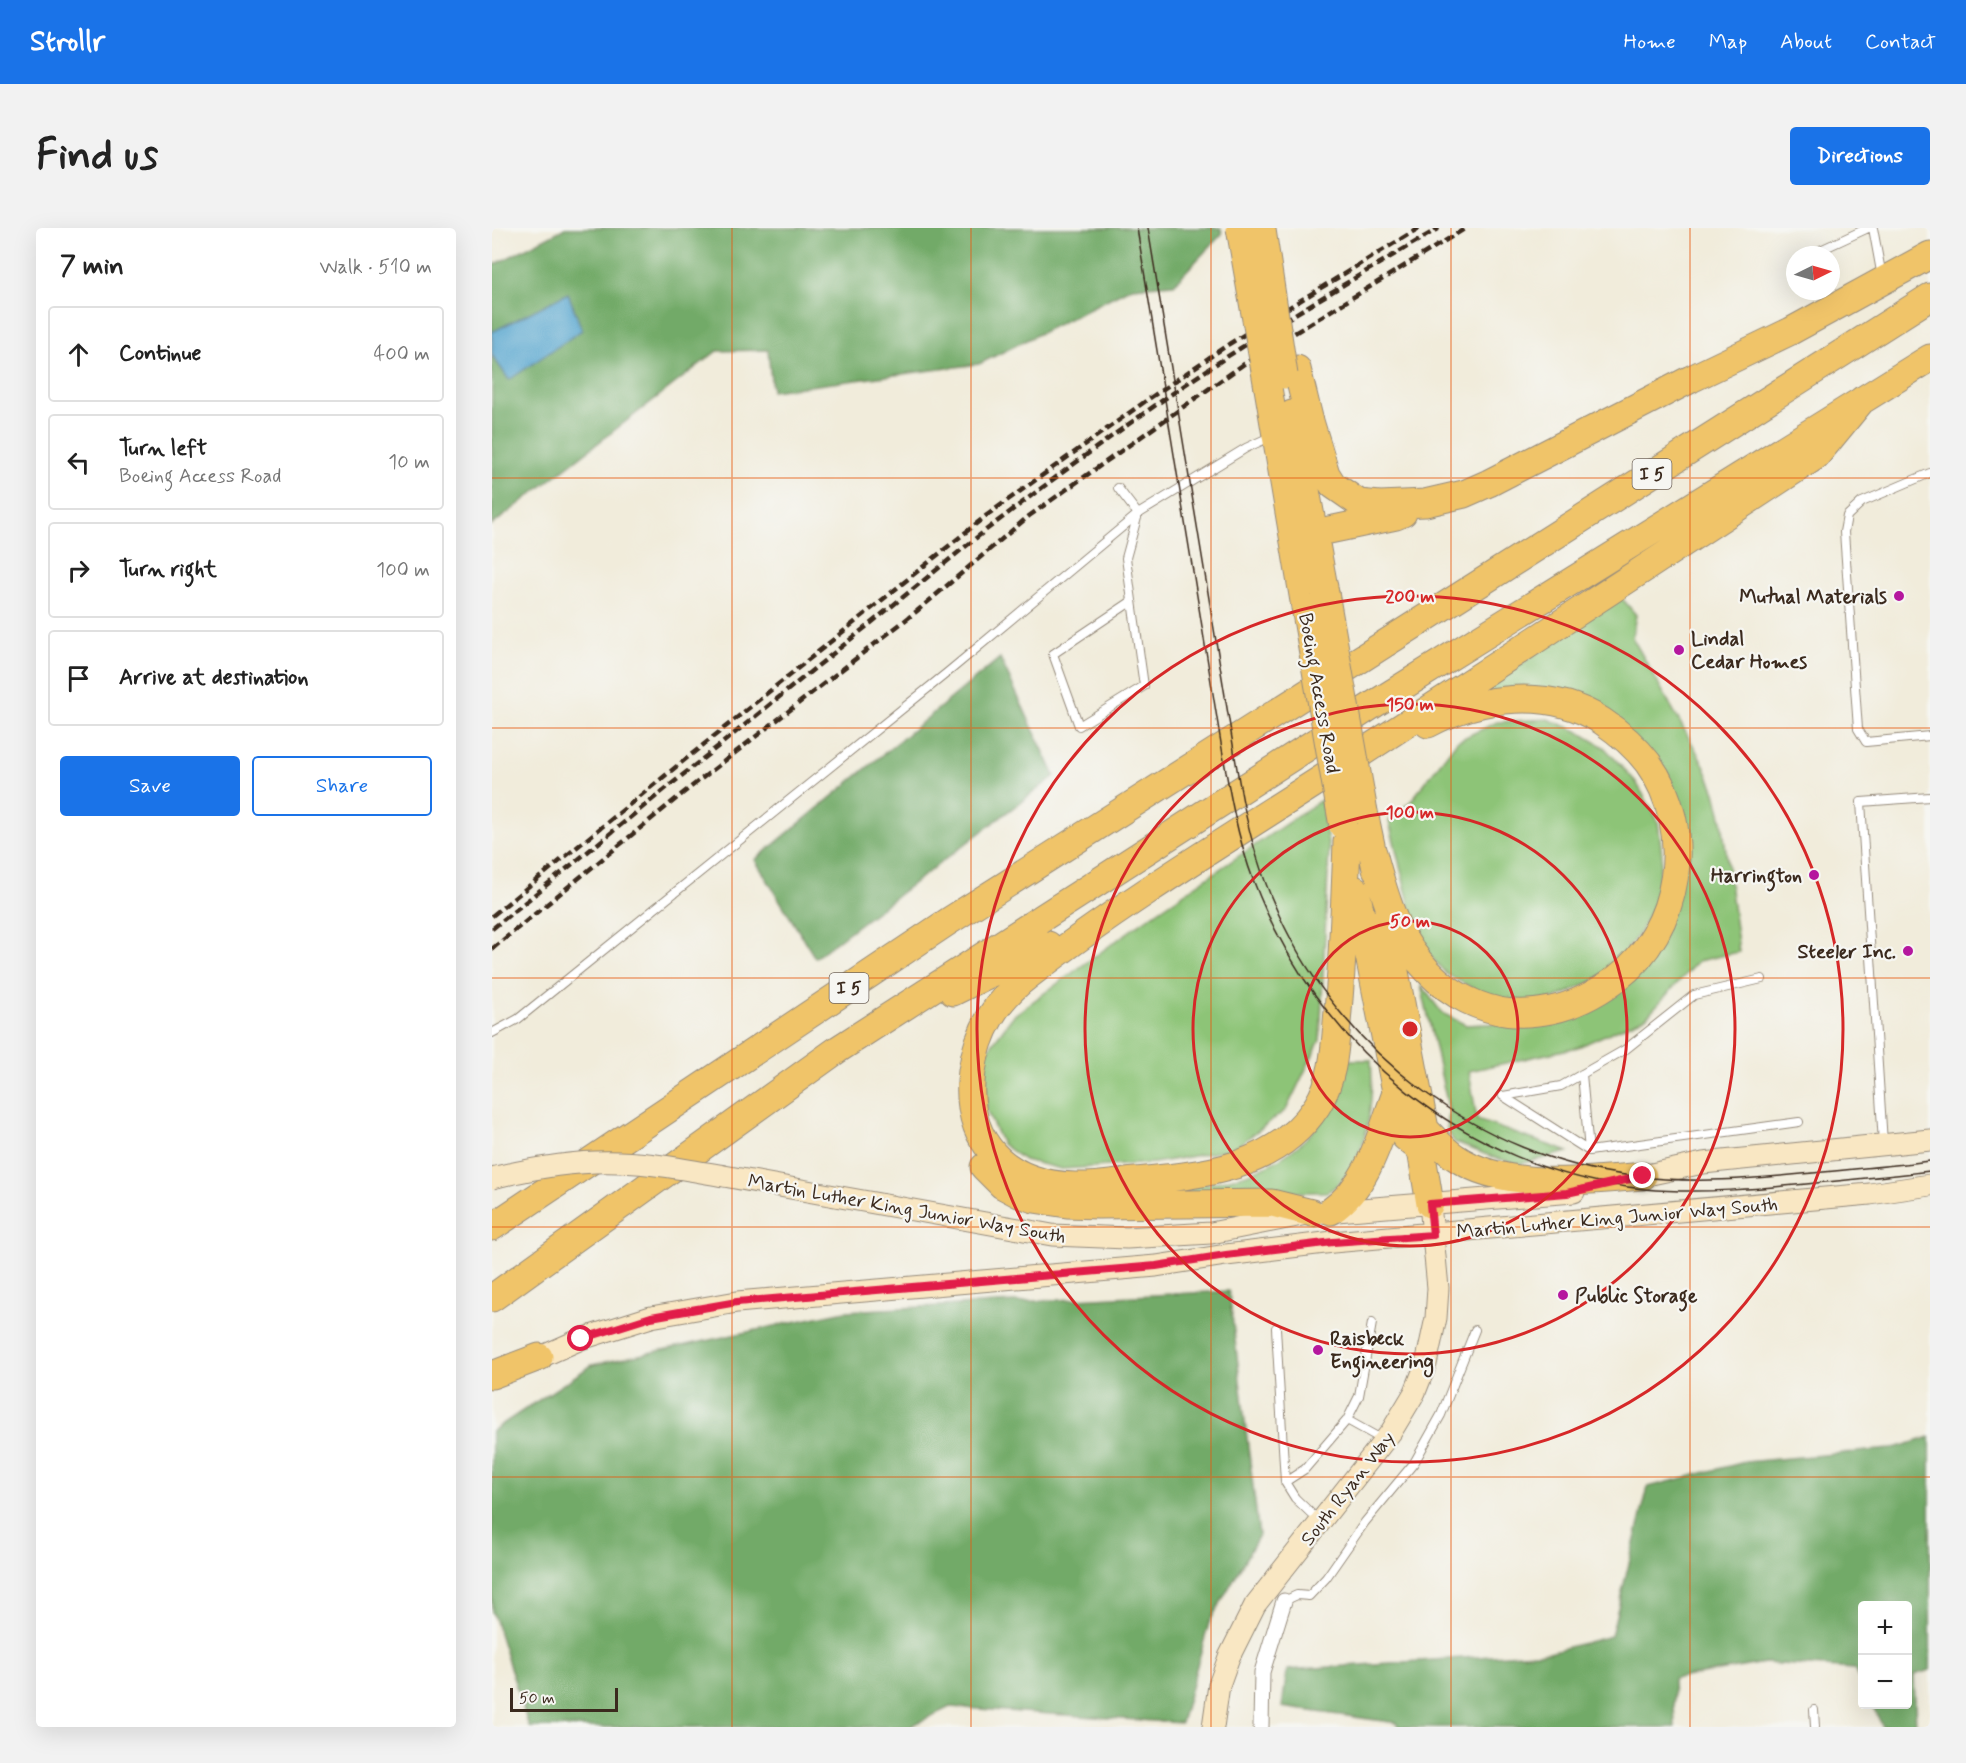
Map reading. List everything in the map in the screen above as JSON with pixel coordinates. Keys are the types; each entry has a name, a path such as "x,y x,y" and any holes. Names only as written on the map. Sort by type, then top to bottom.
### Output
{"highway":[{"path":"1254,229 1283,379 1312,429 1326,474 1333,485 1359,503 1380,505 1425,502 1464,494 1489,483 1691,379 1791,331 1930,255"},
{"name":"I 5","path":"492,1227 949,921 1930,297"},
{"name":"I 5","path":"492,1298 837,1050 1366,710 1930,358"},
{"name":"Boeing Access Road","path":"1283,379 1276,434 1298,559 1315,600"},
{"name":"Boeing Access Road","path":"1283,379 1315,533 1315,600 1396,1092 1406,1137 1423,1139"},
{"path":"1396,1092 1370,1165 1349,1197 1322,1212 1272,1203 1067,1204 1034,1199 1019,1194 1002,1185 972,1152 962,1131 955,1086 956,1063 962,1038 979,1013 1138,897 1816,456 1862,400"},
{"path":"1298,559 1315,533 1396,516 1425,502"},
{"path":"1293,797 1443,718 1496,701 1519,698 1547,700 1591,714 1632,744 1649,764 1668,802 1677,842 1673,891 1666,912 1659,929 1636,962 1604,988 1580,1002 1560,1008 1523,1013 1501,1013 1486,1009 1449,991 1436,980 1399,930 1373,853"},
{"path":"1010,990 992,1013 977,1045 970,1090 978,1130 991,1152 1006,1166 1037,1181 1071,1186 1094,1185 1213,1171 1239,1166 1272,1151 1304,1122 1317,1106 1330,1075 1334,1056 1343,959 1351,827"},
{"name":"Boeing Access Road","path":"1351,827 1373,853 1423,1139 1430,1204"},
{"path":"837,1050 1028,955 1138,897"},
{"path":"1423,1139 1472,1166 1494,1174 1571,1182 1643,1176"},
{"path":"492,1315 707,1143"},
{"path":"492,1378 539,1357"}],"main road":[{"name":"Martin Luther King Junior Way South","path":"492,1178 526,1170 570,1164 618,1162 664,1166 1052,1235 1127,1238 1211,1233 1322,1212 1567,1193 1703,1163 1930,1140"},
{"name":"Martin Luther King Junior Way South","path":"539,1357 581,1339 651,1317 737,1302 1156,1266 1333,1242 1433,1235 1870,1194 1930,1185"},
{"name":"Boeing Access Road","path":"1430,1204 1433,1235"},
{"name":"South Ryan Way","path":"1213,1727 1219,1684 1240,1633 1255,1605 1384,1441 1402,1416 1415,1392 1431,1343 1436,1318 1438,1288 1433,1235"}],"street":[{"path":"1262,1727 1262,1672 1284,1601"}],"lane":[{"path":"1831,246 1868,228"},
{"path":"1873,228 1883,280"},
{"path":"492,1033 518,1019 536,1005 939,680 1138,514 1246,448 1276,434"},
{"path":"1930,472 1862,502 1847,516 1844,532 1857,729 1866,742 1930,736"},
{"path":"1118,488 1138,514"},
{"path":"1132,601 1053,654 1078,726 1144,686 1126,558 1138,514"},
{"path":"1883,1145 1861,802 1930,797"},
{"path":"1762,979 1694,995 1626,1049 1561,1086 1503,1096 1589,1151 1799,1122"},
{"path":"1582,1074 1589,1151"},
{"path":"1285,1482 1305,1469 1347,1420 1359,1396 1372,1323"},
{"path":"1276,1328 1285,1482 1295,1498 1320,1522"},
{"path":"1284,1601 1297,1595 1309,1596 1326,1578 1365,1522 1414,1463 1441,1415 1475,1330"},
{"path":"1347,1420 1384,1441"},
{"path":"1814,1710 1815,1727"}],"green space":[{"path":"565,228 1221,228 1222,234 1174,284 1132,287 979,364 772,391 768,350 717,351 492,525 492,266"},
{"path":"1620,596 1636,615 1632,637 1702,761 1715,792 1722,821 1739,952 1698,961 1646,1017 1578,1047 1469,1071 1477,1120 1568,1152 1520,1164 1495,1158 1454,1142 1447,1130 1449,1111 1421,985 1442,1013 1466,1025 1544,1021 1611,993 1685,849 1626,732 1482,690"},
{"path":"1000,658 1055,776 815,958 755,860"},
{"path":"1548,719 1577,731 1604,747 1636,782 1658,821 1662,855 1655,903 1639,933 1616,964 1594,981 1554,999 1502,1004 1446,974 1427,952 1412,915 1389,821 1411,801 1457,741 1497,722"},
{"path":"1321,800 1329,850 1320,1040 1286,1110 1233,1149 1154,1163 1062,1169 1024,1160 1002,1144 986,1109 985,1054 1013,1016 1142,922"},
{"path":"1347,1060 1371,1060 1372,1077 1366,1133 1352,1168 1341,1182 1327,1192 1183,1193 1182,1187 1227,1180 1269,1165 1287,1154 1319,1123 1332,1103 1343,1077"},
{"path":"1229,1291 1259,1535 1209,1623 1181,1723 950,1707 909,1727 529,1727 492,1611 492,1431 592,1365 845,1311"},
{"path":"1930,1437 1930,1670 1914,1675 1916,1727 1883,1727 1874,1709 1912,1709 1912,1601 1858,1601 1858,1678 1854,1669 1765,1663 1673,1679 1675,1727 1399,1727 1397,1723 1282,1707 1287,1670 1549,1652 1611,1636 1648,1487 1745,1462 1891,1449"}],"water":[{"path":"568,293 582,330 509,380 492,355 492,332"}],"tram line":[{"path":"1137,228 1221,743 1238,831 1254,882 1282,942 1316,997 1358,1047 1406,1091 1459,1127 1517,1157 1579,1177 1644,1189 1708,1191 1773,1187 1930,1171"},
{"path":"1148,228 1239,781 1250,832 1265,882 1279,915 1306,965 1340,1011 1379,1053 1422,1090 1471,1122 1522,1147 1576,1165 1632,1176 1677,1180 1722,1180 1930,1161"}],"railway":[{"path":"492,916 987,515 1229,344 1419,228"},
{"path":"492,929 986,530 1080,460 1174,392 1239,349 1439,228"},
{"path":"492,949 682,794 917,611 1029,516 1244,364 1466,228"}],"place":[{"name":"Mutual Materials","path":"1899,596"},
{"name":"Lindal Cedar Homes","path":"1679,650"},
{"name":"Harrington","path":"1814,875"},
{"name":"Steeler Inc.","path":"1908,951"},
{"name":"Public Storage","path":"1563,1295"},
{"name":"Raisbeck Engineering","path":"1318,1350"}],"route":[{"path":"581,1339 651,1317 737,1302 1156,1266 1333,1242 1433,1235 1430,1204 1567,1193 1643,1176"}]}
